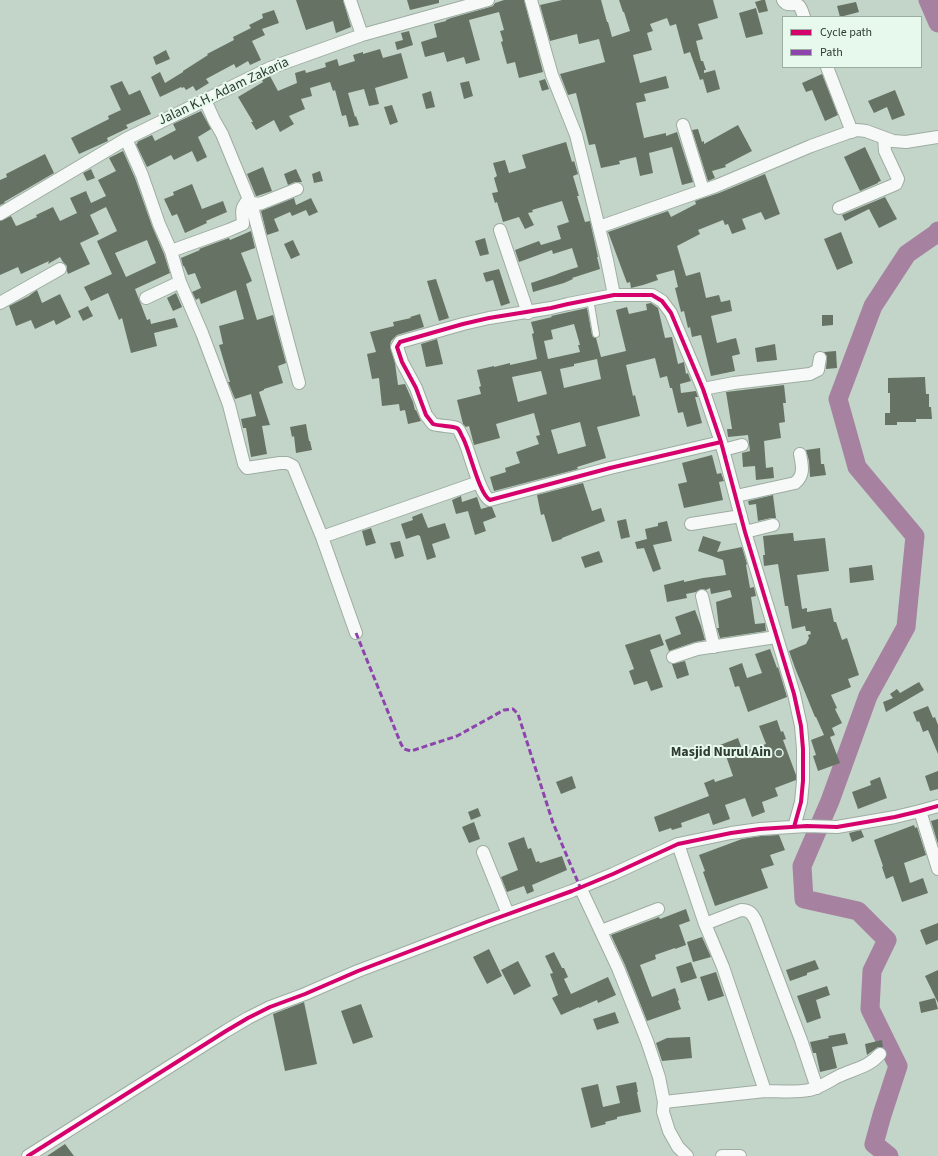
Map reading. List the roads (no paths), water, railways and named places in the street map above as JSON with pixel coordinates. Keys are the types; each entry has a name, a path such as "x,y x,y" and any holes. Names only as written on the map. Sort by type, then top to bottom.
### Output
{"street":[{"path":"350,0 362,35"},
{"name":"Jalan K.H. Adam Zakaria","path":"0,214 126,139 270,68 362,35 488,0"},
{"path":"531,0 550,68 576,135 614,295"},
{"path":"783,0 787,5 798,5 804,16"},
{"path":"827,68 852,132"},
{"path":"204,100 222,134 239,173 249,202 298,383"},
{"path":"683,125 703,190"},
{"path":"598,227 703,190 811,146 857,130 866,131 893,141 906,142 938,137"},
{"path":"839,208 896,184 898,181 886,151 884,138"},
{"path":"126,139 142,175 159,224 171,251 180,282 202,333 229,405 244,464 247,468 280,463 287,463 293,466 322,537 356,633"},
{"path":"249,202 256,204 296,189"},
{"path":"171,251 243,224 243,207 249,202"},
{"path":"500,230 528,313"},
{"path":"0,303 60,268"},
{"path":"146,298 180,282"},
{"path":"742,445 722,446 610,468 490,500 485,495 479,482 467,446 459,430 455,427 433,424 426,415 416,388 402,362 397,347 400,342 463,324 489,318 528,313 590,299 614,295 652,296 662,301 671,313 703,389 722,446 745,532 794,694 801,726 803,748 803,781 801,802 794,827"},
{"path":"703,389 734,383 810,374 818,370 820,358"},
{"path":"736,496 795,483 800,479 802,473 800,454"},
{"path":"322,537 479,482"},
{"path":"691,524 741,516"},
{"path":"745,532 773,525"},
{"path":"702,596 714,647"},
{"path":"673,656 698,649 776,638"},
{"path":"28,1156 226,1030 270,1007 305,994 358,971 614,874 678,844 731,833 760,829 807,826 837,827 870,822 938,806"},
{"path":"920,811 938,869"},
{"path":"678,844 705,924 723,967 765,1091"},
{"path":"483,852 508,914"},
{"path":"580,887 618,968 647,1041 659,1077 664,1102 663,1112 669,1131 684,1155"},
{"path":"601,931 658,909"},
{"path":"705,924 741,910 747,910 756,920 801,1040 817,1088"},
{"path":"664,1102 765,1091 797,1091 817,1088 840,1076 861,1068 880,1054"},
{"path":"722,1156 740,1156"}],"lane":[{"path":"590,299 596,334"}],"waterway":[{"path":"928,0 938,23"},
{"path":"889,1156 874,1144 898,1066 870,1009 872,971 887,940 858,911 804,899 802,866 830,801 868,696 906,627 915,536 857,467 838,399 873,306 907,254 938,231"}],"place":[{"name":"Masjid Nurul Ain","path":"779,753"}]}
